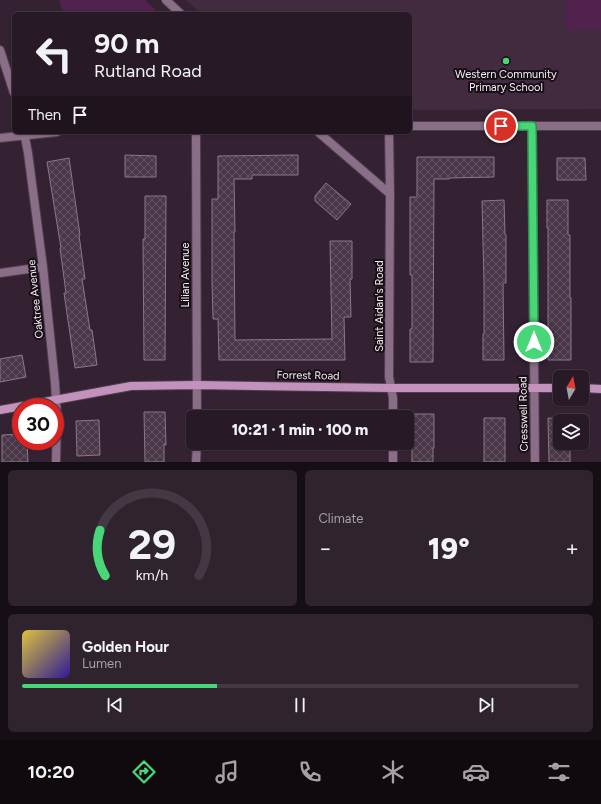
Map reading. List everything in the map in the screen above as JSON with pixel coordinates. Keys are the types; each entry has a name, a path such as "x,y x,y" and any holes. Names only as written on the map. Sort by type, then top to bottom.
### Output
{"street":[{"path":"166,0 179,12"},
{"path":"0,50 12,88"},
{"path":"412,126 601,126"},
{"name":"Cresswell Road","path":"532,126 535,462"},
{"path":"0,138 25,134"},
{"name":"Oaktree Avenue","path":"25,134 43,267 56,383 56,398"},
{"name":"Lilian Avenue","path":"196,134 197,410"},
{"path":"320,134 390,194"},
{"name":"Saint Aidan's Road","path":"388,134 390,194 389,369 393,410"},
{"path":"0,273 43,267"},
{"name":"Forrest Road","path":"62,398 131,386 197,385 390,388 553,388"},
{"path":"589,388 601,388"},
{"name":"Forrest Road","path":"0,410 12,408"},
{"name":"Oaktree Avenue","path":"56,450 56,462"},
{"path":"196,450 196,462"},
{"path":"393,450 393,462"}],"shaded area":[{"path":"59,0 145,0 158,12 63,12"},
{"name":"Western Community Primary School","path":"186,0 601,0 601,109 412,110 412,12 199,12"},
{"path":"565,0 601,0 601,29 566,30"}],"building":[{"path":"125,155 156,156 156,177 125,177"},
{"path":"298,155 298,175 252,175 252,179 234,179 235,340 332,339 330,241 352,241 352,279 350,279 351,317 344,317 345,360 219,360 218,319 213,319 212,281 212,199 218,199 218,156"},
{"path":"417,157 494,157 494,177 434,179 433,362 410,362 410,329 412,329 412,275 410,275 410,197 417,197"},
{"path":"69,158 85,279 82,279 97,365 75,368 64,293 66,293 61,248 47,162"},
{"path":"557,158 585,158 586,180 557,180"},
{"path":"326,183 351,204 337,220 315,201 315,196"},
{"path":"145,196 166,196 165,360 144,360 143,239 145,239"},
{"path":"504,200 506,283 503,283 504,360 483,360 484,283 482,201"},
{"path":"547,200 568,200 568,235 570,235 571,360 548,360"},
{"path":"22,355 26,377 0,382 0,359"},
{"path":"144,412 165,412 166,445 164,445 164,462 145,462"},
{"path":"414,414 434,414 433,462 412,462 412,450 414,450"},
{"path":"484,418 505,418 505,462 484,462"},
{"path":"548,418 553,418 553,450 570,450 570,462 549,462"},
{"path":"99,420 100,455 77,456 76,421"},
{"path":"12,434 12,450 27,450 28,462 2,462 2,435"}],"place":[{"name":"Western Community Primary School","path":"506,61"}],"route":[{"path":"501,126 532,126 534,342"}]}
